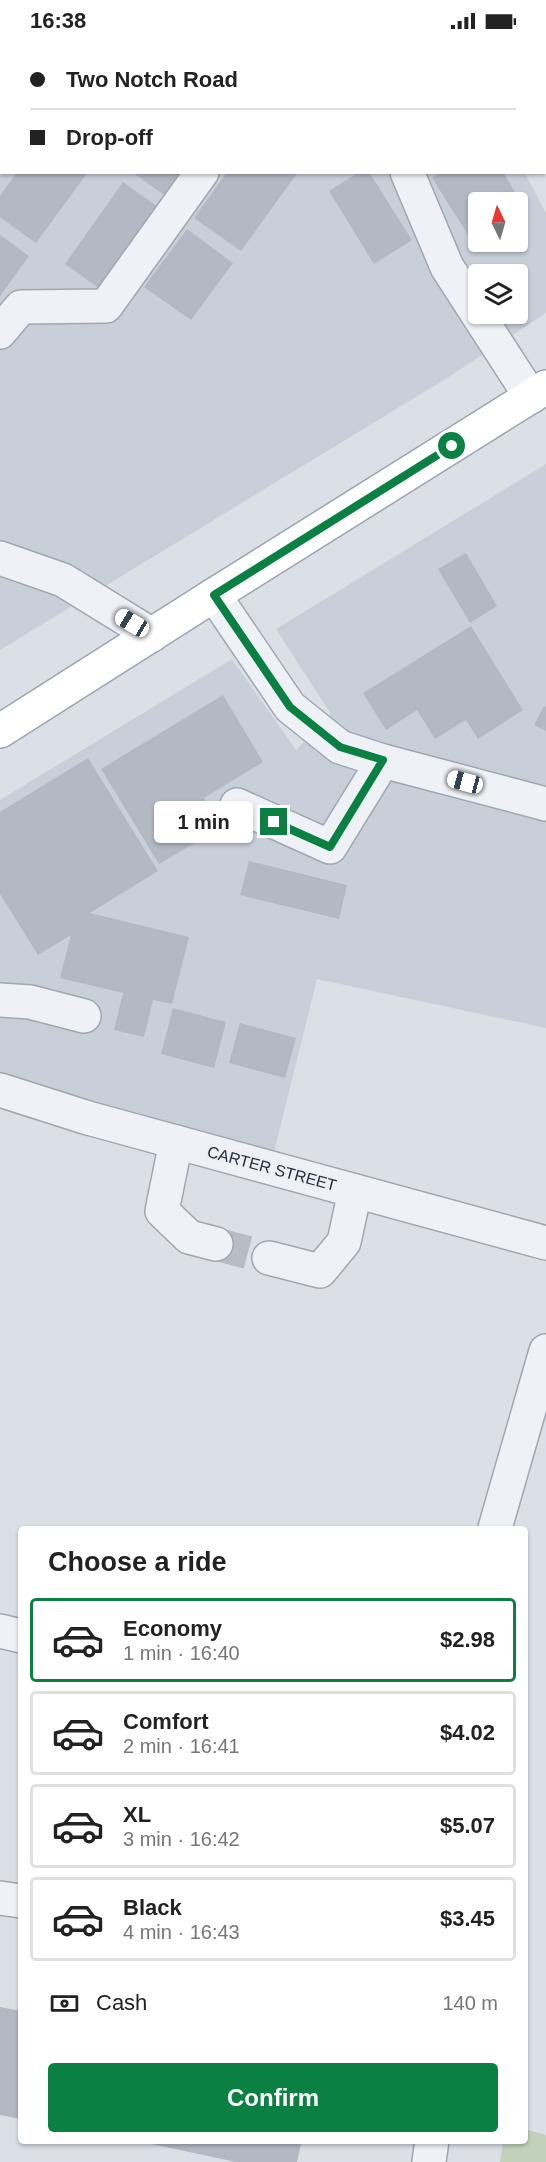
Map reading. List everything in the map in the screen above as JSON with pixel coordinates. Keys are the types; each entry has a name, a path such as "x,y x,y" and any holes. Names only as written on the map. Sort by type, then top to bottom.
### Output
{"main road":[{"path":"0,731 538,392"}],"street":[{"path":"0,332 21,307 106,306 201,174"},
{"path":"408,174 447,267 538,392"},
{"path":"0,558 63,580 152,634"},
{"path":"214,595 290,707 340,747 546,804"},
{"path":"237,805 330,847 383,760"},
{"path":"0,1000 30,1002 84,1016"},
{"name":"CARTER STREET","path":"0,1090 88,1118 546,1243"},
{"path":"176,1142 162,1211 189,1237 216,1244"},
{"path":"269,1258 320,1271 344,1242 355,1191"},
{"path":"496,1526 546,1351"},
{"path":"0,1631 18,1635"},
{"path":"0,1898 18,1901"},
{"path":"429,2162 431,2144"}],"shaded area":[{"path":"0,174 526,174 546,213 546,313 444,380 0,650"},
{"path":"546,464 546,1028 317,979 274,1152 135,1117 0,1072 0,800 232,659 296,750 331,714 276,629"}],"green space":[{"path":"528,2130 546,2135 546,2162 500,2162 503,2144 528,2144"}],"building":[{"path":"16,174 87,174 36,243 0,217 0,196"},
{"path":"135,174 183,174 167,197"},
{"path":"226,174 297,174 241,251 194,218"},
{"path":"356,174 370,174 412,240 374,264 329,191"},
{"path":"438,174 504,174 515,192 468,192 468,235 432,178"},
{"path":"123,182 158,207 100,289 65,264"},
{"path":"187,229 233,263 191,320 144,287"},
{"path":"0,235 29,256 0,296"},
{"path":"466,553 497,606 470,623 438,569"},
{"path":"471,626 523,710 478,739 466,720 435,739 417,710 386,730 363,693"},
{"path":"223,695 263,762 204,798 221,827 159,864 101,769"},
{"path":"544,706 546,707 546,731 534,725"},
{"path":"88,758 158,871 90,913 189,937 172,1004 153,1000 144,1037 114,1030 123,993 60,978 71,935 38,955 0,894 0,812"},
{"path":"249,861 347,885 339,919 240,895"},
{"path":"173,1008 226,1022 214,1068 161,1054"},
{"path":"240,1023 296,1038 285,1078 229,1063"},
{"path":"0,2007 18,2010 18,2118 0,2115"},
{"path":"152,2144 301,2144 297,2162 236,2162"}],"tunnel":[{"path":"216,1244 269,1258"}],"route":[{"path":"274,822 330,847 383,760 340,747 290,707 214,595 452,446"}]}
